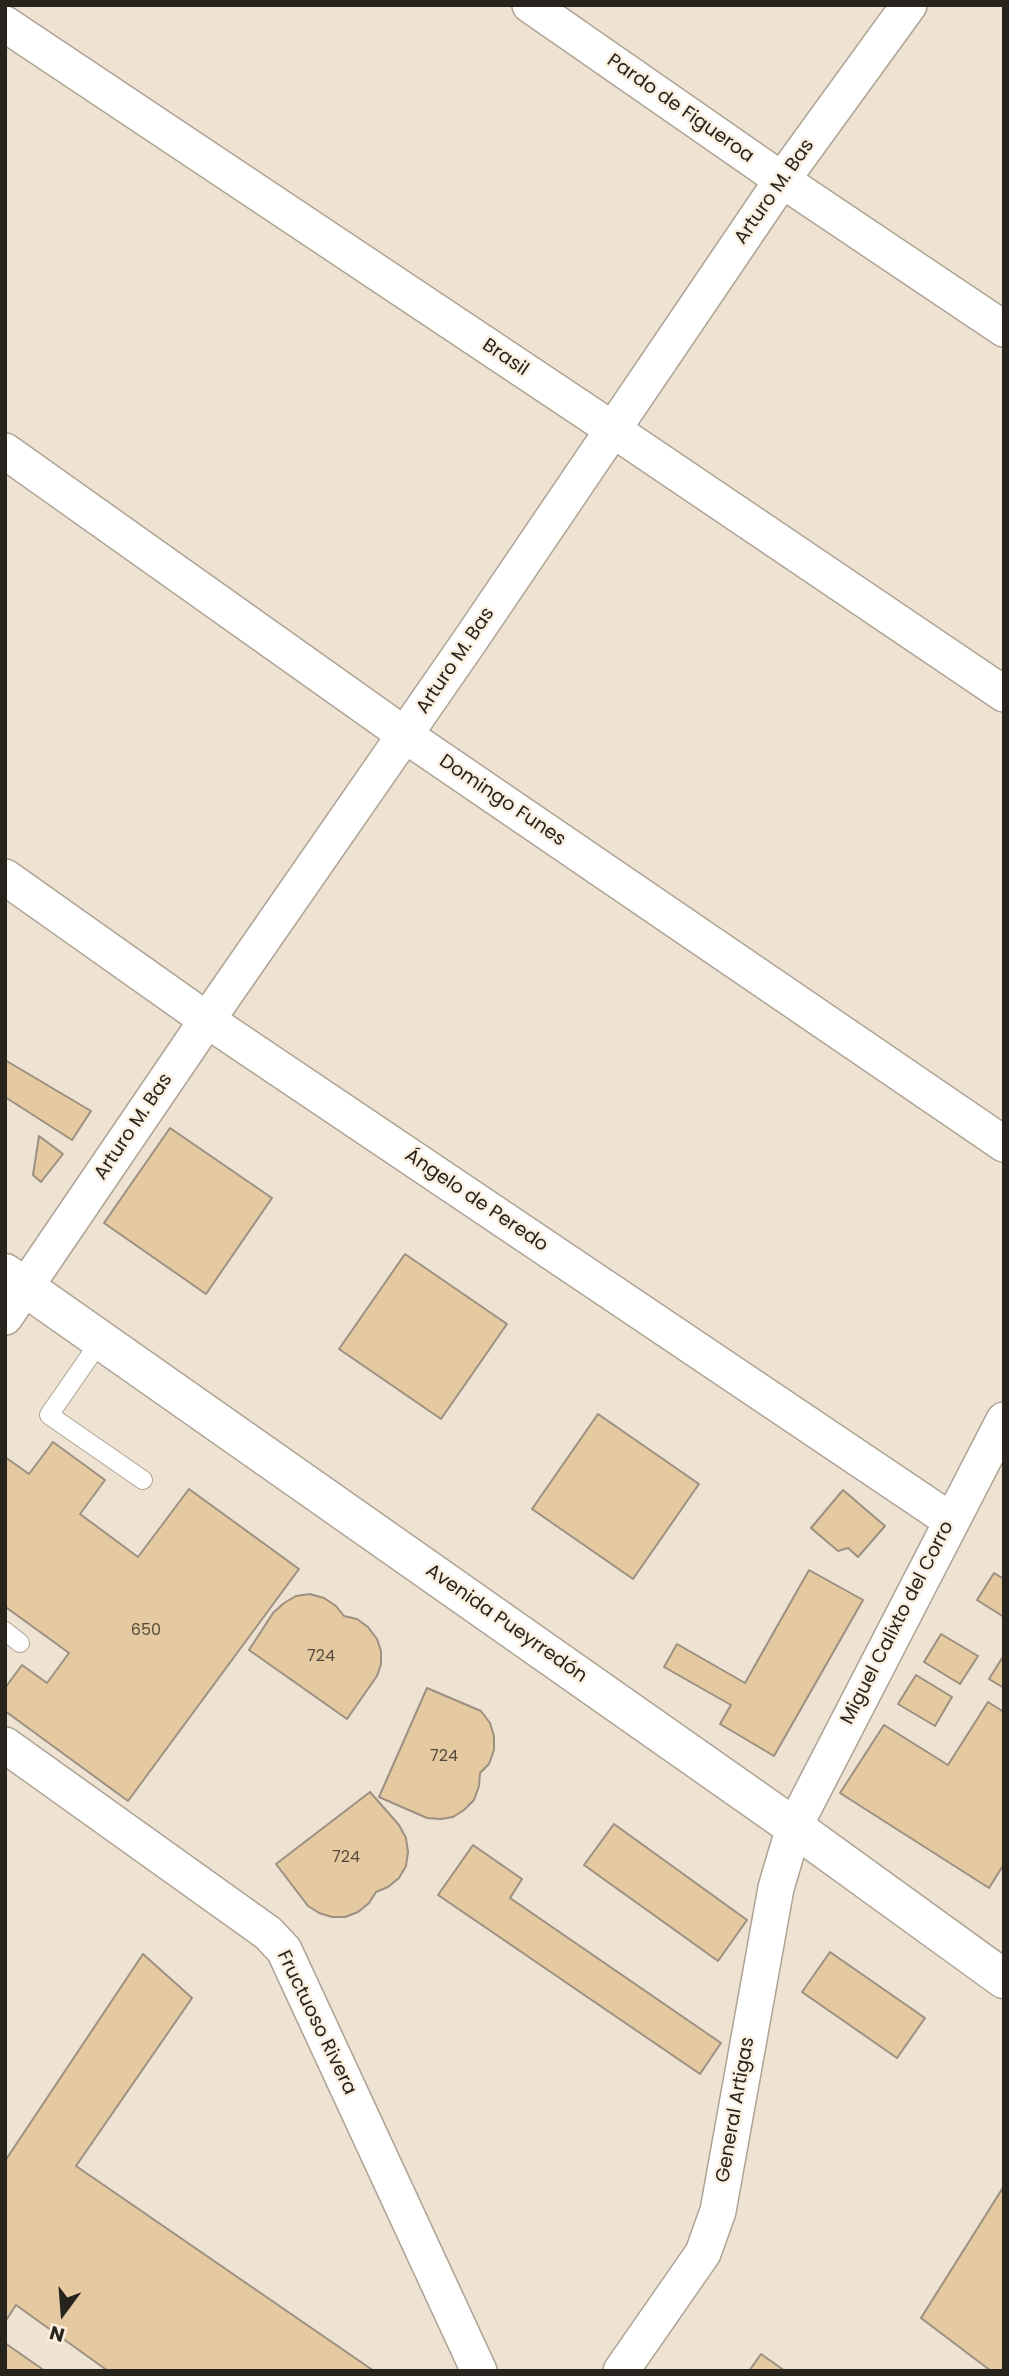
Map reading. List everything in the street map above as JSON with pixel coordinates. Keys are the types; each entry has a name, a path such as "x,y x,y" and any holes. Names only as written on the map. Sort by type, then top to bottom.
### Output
{"main road":[{"name":"Avenida Pueyrredón","path":"12,1293 101,1340 794,1827 1004,1979"}],"street":[{"path":"5,13 10,5"},
{"name":"Pardo de Figueroa","path":"530,5 782,180 1004,329"},
{"name":"Arturo M. Bas","path":"12,1293 207,1020 405,735 782,180 909,5"},
{"name":"Brasil","path":"5,24 1004,694"},
{"name":"Domingo Funes","path":"5,451 405,735 1004,1144"},
{"name":"Ángelo de Peredo","path":"5,877 207,1020 950,1520"},
{"name":"Miguel Calixto del Corro","path":"794,1827 950,1520 1004,1420"},
{"name":"Fructuoso Rivera","path":"5,1745 268,1933 284,1950 479,2371"},
{"name":"General Artigas","path":"621,2371 703,2253 718,2211 776,1888 794,1827"}],"lane":[{"path":"101,1340 49,1415 143,1480"},
{"path":"5,1631 20,1643"}],"building":[{"path":"5,1060 91,1111 72,1140 5,1097"},
{"path":"170,1128 272,1198 206,1294 104,1223"},
{"path":"39,1136 63,1154 41,1182 33,1175"},
{"path":"405,1254 507,1324 441,1419 339,1349"},
{"path":"598,1414 699,1484 633,1579 532,1509"},
{"path":"53,1442 105,1480 80,1514 138,1557 189,1489 299,1569 128,1801 5,1711 5,1688 22,1665 47,1683 69,1653 7,1608 5,1610 5,1457 29,1474"},
{"path":"843,1490 885,1526 858,1557 848,1548 838,1551 811,1528"},
{"path":"809,1570 863,1600 774,1756 720,1724 731,1705 664,1667 677,1644 745,1683"},
{"path":"994,1573 1004,1579 1004,1617 977,1600"},
{"path":"310,1594 324,1598 344,1616 357,1619 368,1627 377,1639 381,1651 377,1676 347,1719 249,1650 273,1613 296,1596"},
{"path":"941,1634 978,1656 960,1684 924,1662"},
{"path":"1004,1655 1004,1688 989,1679"},
{"path":"916,1675 952,1697 935,1726 898,1704"},
{"path":"427,1688 481,1711 490,1723 494,1736 494,1750 489,1764 480,1773 474,1800 453,1817 441,1819 427,1818 379,1797"},
{"path":"988,1702 1004,1712 1004,1864 989,1888 840,1793 884,1725 948,1765"},
{"path":"370,1792 399,1825 406,1838 406,1866 399,1878 376,1892 369,1903 358,1912 345,1917 319,1913 308,1906 276,1864"},
{"path":"614,1824 747,1920 718,1961 584,1865"},
{"path":"473,1845 522,1879 510,1898 721,2043 700,2074 438,1895"},
{"path":"830,1952 925,2018 897,2058 802,1992"},
{"path":"143,1954 192,1998 76,2166 374,2371 108,2371 16,2305 5,2322 5,2161"},
{"path":"1004,2186 1004,2371 991,2371 921,2318"},
{"path":"5,2343 45,2371 5,2371"},
{"path":"761,2354 785,2371 749,2371"}]}
